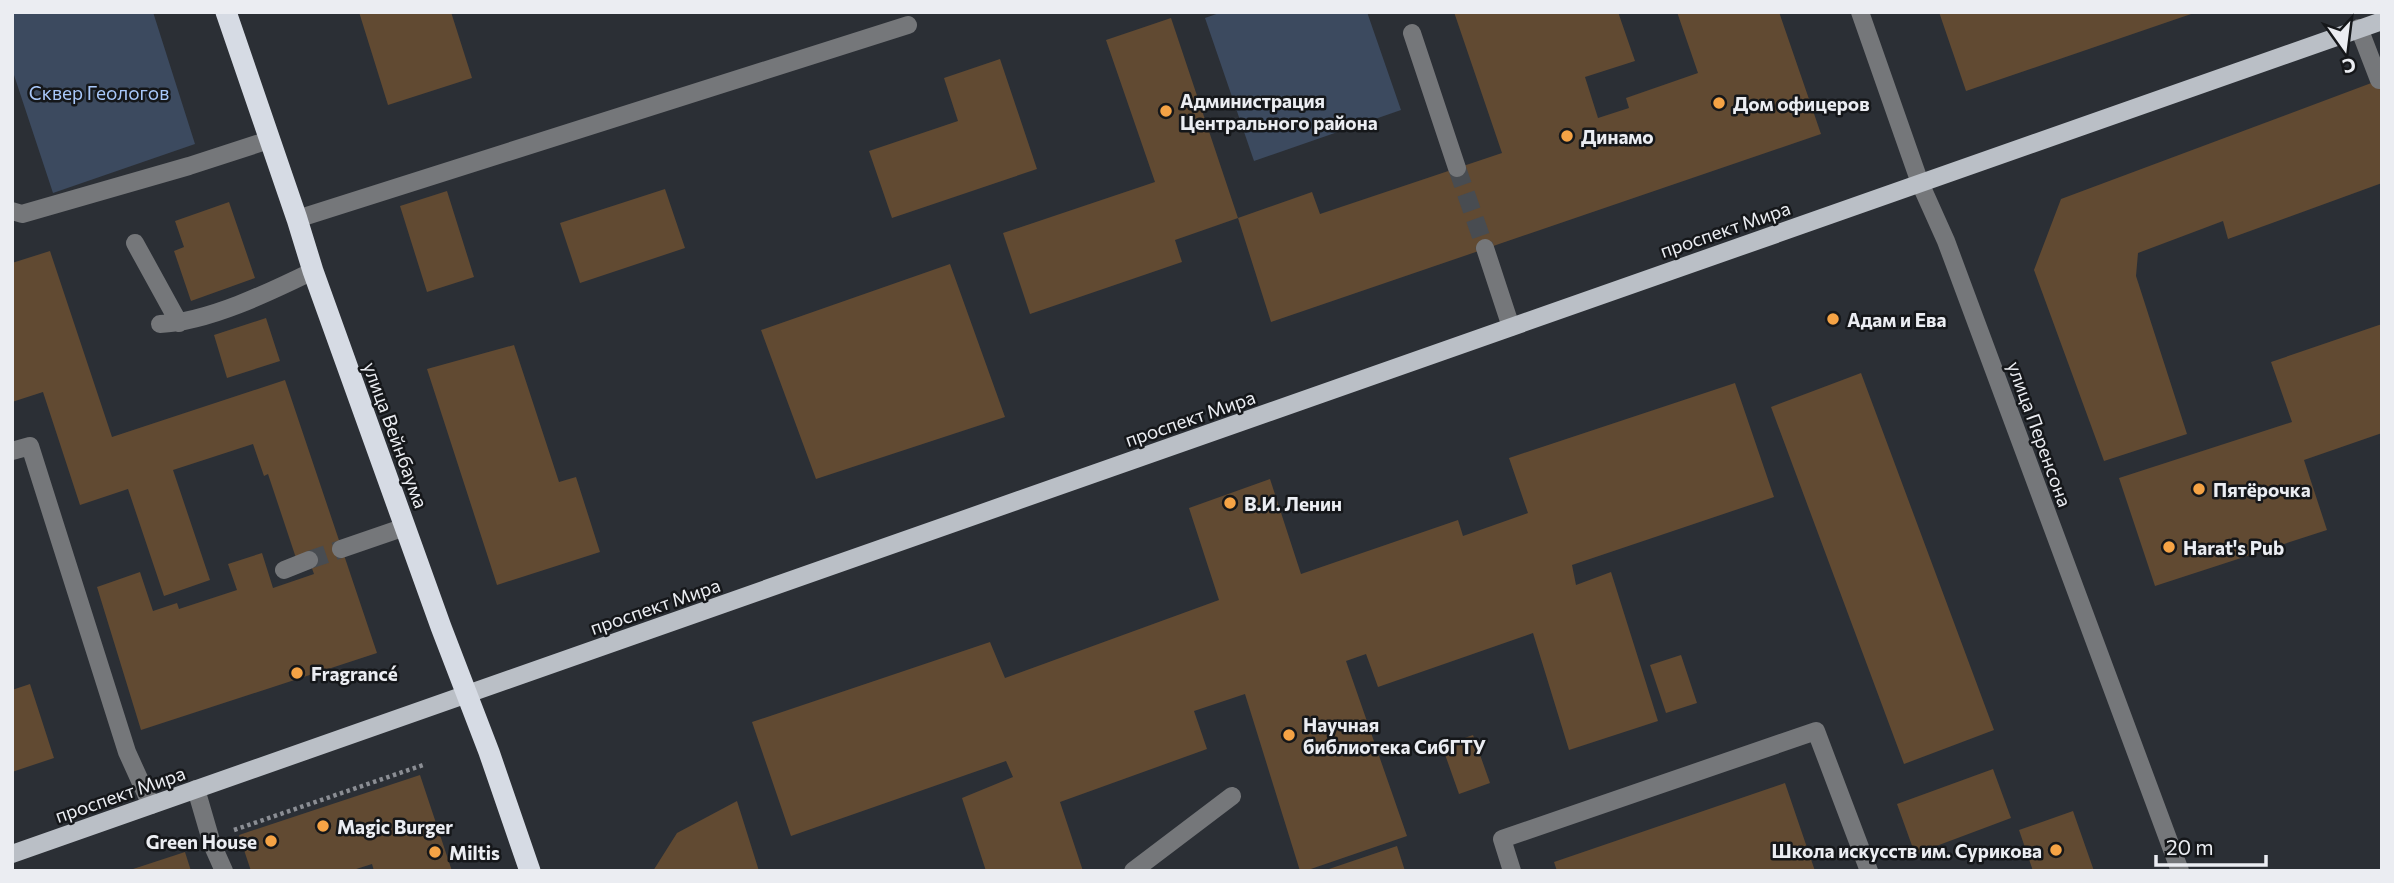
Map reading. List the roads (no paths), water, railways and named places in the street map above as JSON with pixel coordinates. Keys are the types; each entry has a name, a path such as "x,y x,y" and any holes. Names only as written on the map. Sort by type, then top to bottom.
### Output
{"highway":[{"name":"улица Вейнбаума","path":"226,12 298,219 313,271 530,871"}],"main road":[{"name":"проспект Мира","path":"12,854 2382,20"}],"street":[{"name":"улица Перенсона","path":"1860,12 1920,183 1945,241 2180,871"},
{"path":"298,219 908,25"},
{"path":"2360,28 2379,80"},
{"path":"1412,33 1457,167"},
{"path":"12,211 22,214 269,140"},
{"path":"135,243 179,323"},
{"path":"1485,248 1511,327"},
{"path":"160,324 179,323 259,297 313,271"},
{"path":"12,451 30,446 127,751 151,805"},
{"path":"341,549 405,527"},
{"path":"284,570 309,560"},
{"path":"1512,871 1502,839 1816,731 1869,871"},
{"path":"196,789 210,838 224,871"},
{"path":"1133,871 1232,796"}],"tunnel":[{"path":"1457,168 1485,248"},
{"path":"309,560 341,549"}],"place":[{"name":"Дом офицеров","path":"1719,103"},
{"name":"Администрация Центрального района","path":"1166,111"},
{"name":"Динамо","path":"1567,136"},
{"name":"Адам и Ева","path":"1833,319"},
{"name":"Пятёрочка","path":"2199,489"},
{"name":"В.И. Ленин","path":"1230,503"},
{"name":"Harat's Pub","path":"2169,547"},
{"name":"Fragrancé","path":"297,673"},
{"name":"Научная библиотека СибГТУ","path":"1289,735"},
{"name":"Magic Burger","path":"323,826"},
{"name":"Green House","path":"271,841"},
{"name":"Школа искусств им. Сурикова","path":"2056,850"},
{"name":"Miltis","path":"435,852"}],"park label":[{"name":"Сквер Геологов","path":"99,92"}]}
